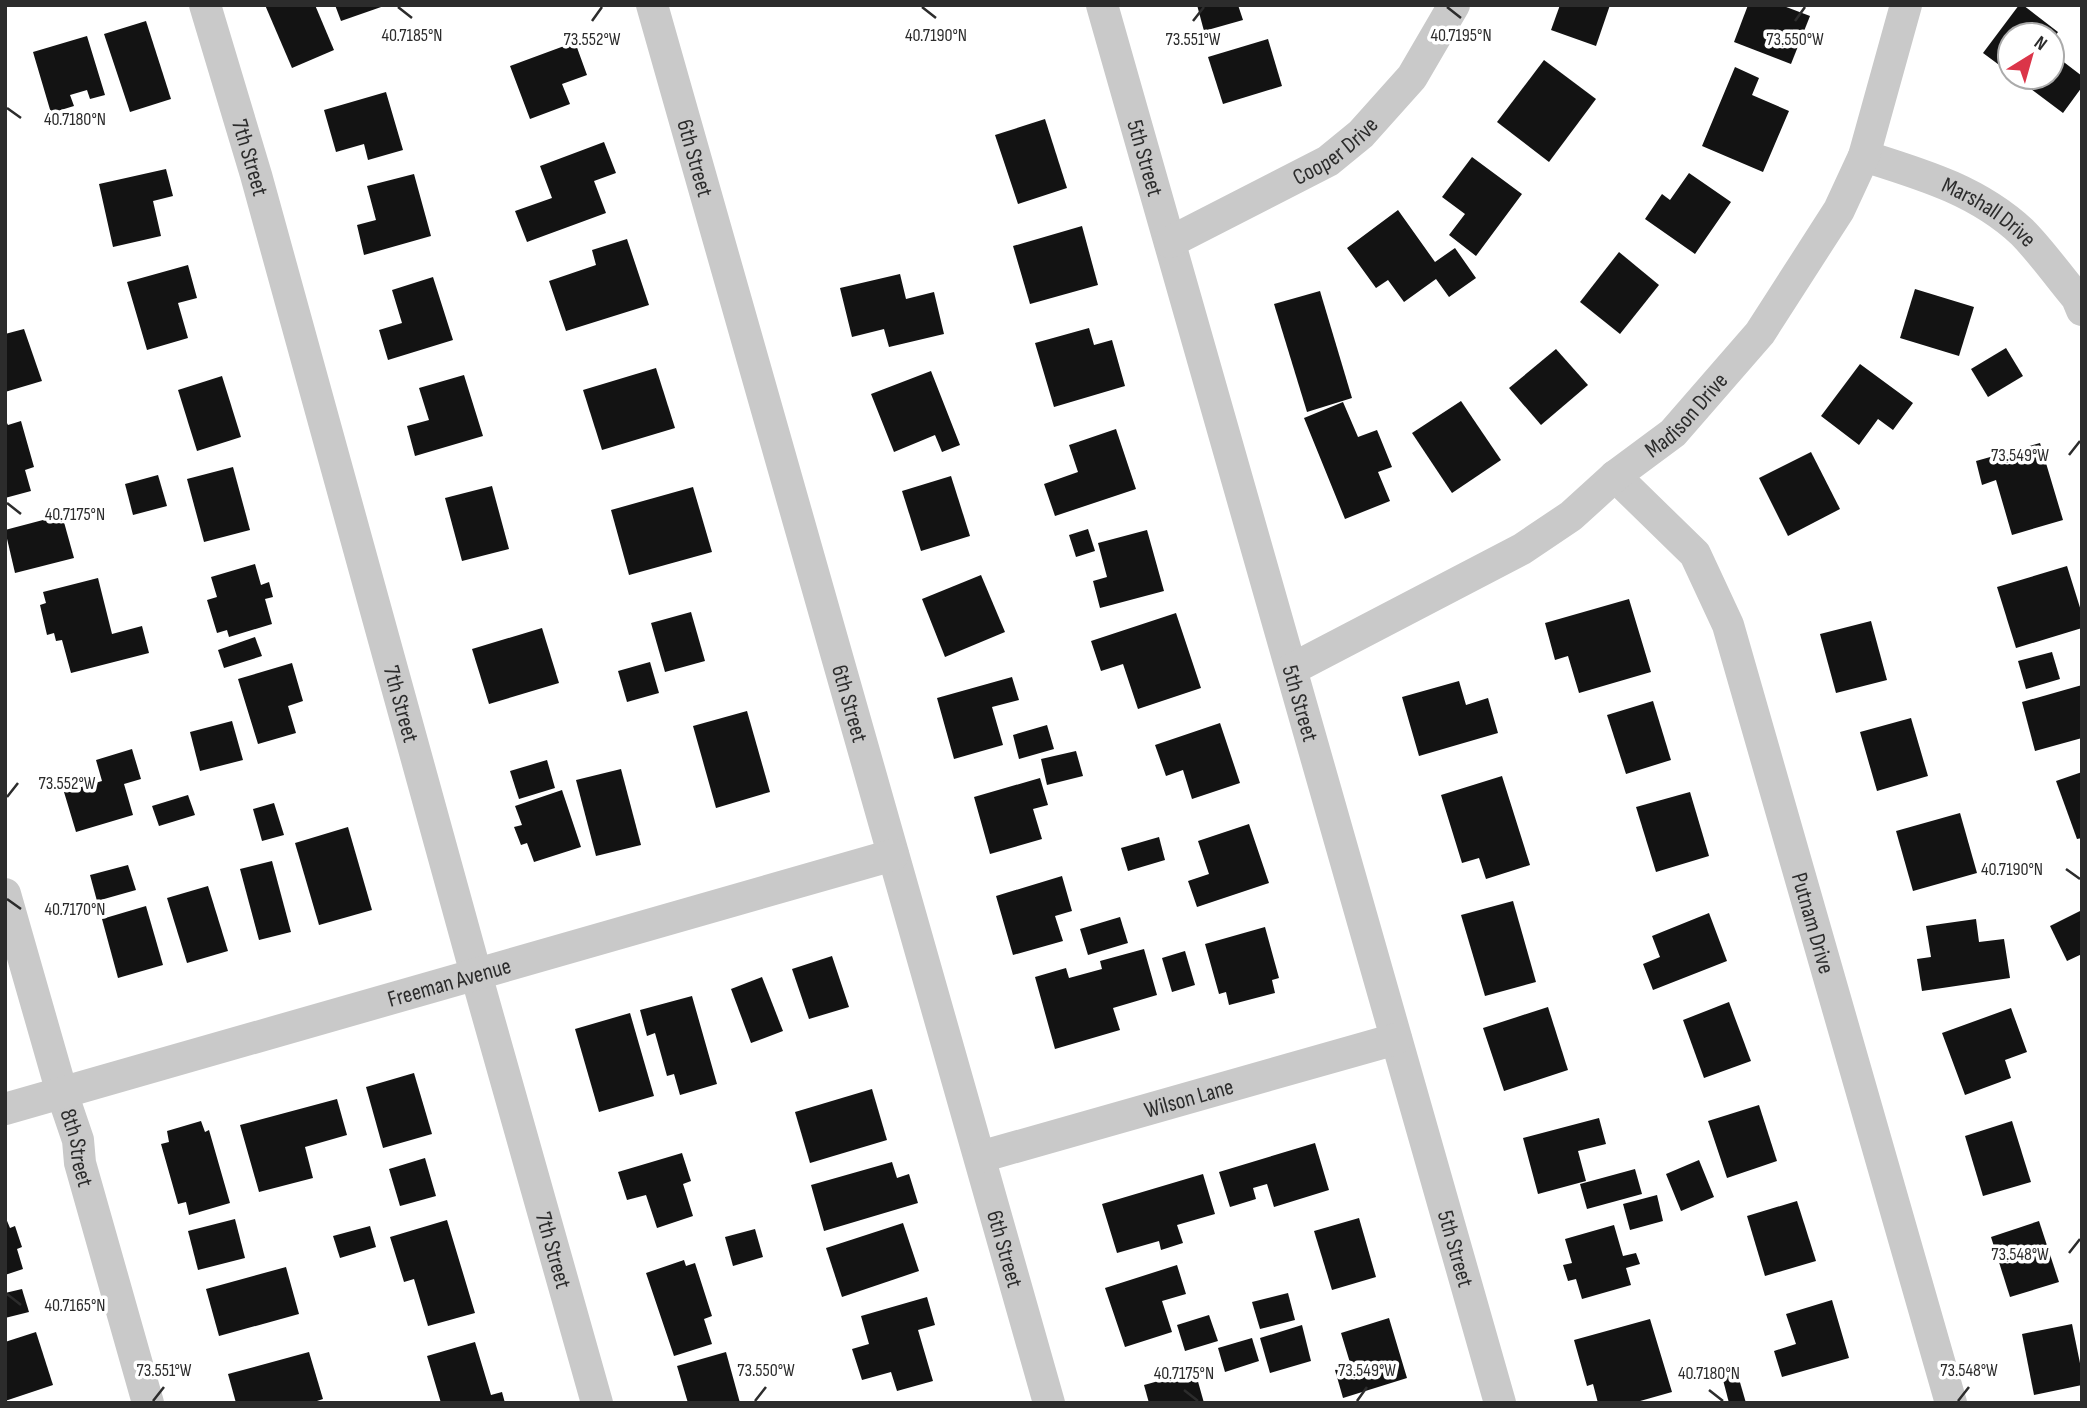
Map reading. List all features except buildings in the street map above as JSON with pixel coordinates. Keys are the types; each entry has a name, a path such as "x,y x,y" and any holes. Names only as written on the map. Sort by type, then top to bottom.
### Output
{"street":[{"name":"7th Street","path":"205,5 256,174 597,1403"},
{"name":"6th Street","path":"652,5 1049,1403"},
{"name":"5th Street","path":"1102,5 1500,1403"},
{"name":"Cooper Drive","path":"1170,242 1328,161 1361,134 1412,78 1454,5"},
{"name":"Madison Drive","path":"1292,669 1522,549 1571,516 1615,476 1673,433 1760,333 1839,211 1864,156 1906,5"},
{"name":"Marshall Drive","path":"1864,156 1938,180 1978,199 2022,233 2077,298 2082,310"},
{"name":"Putnam Drive","path":"1615,476 1695,554 1728,625 1951,1403"},
{"name":"Freeman Avenue","path":"5,1109 893,855"},
{"name":"8th Street","path":"5,894 78,1140 80,1163 148,1403"},
{"name":"Wilson Lane","path":"980,1157 1396,1040"}]}
